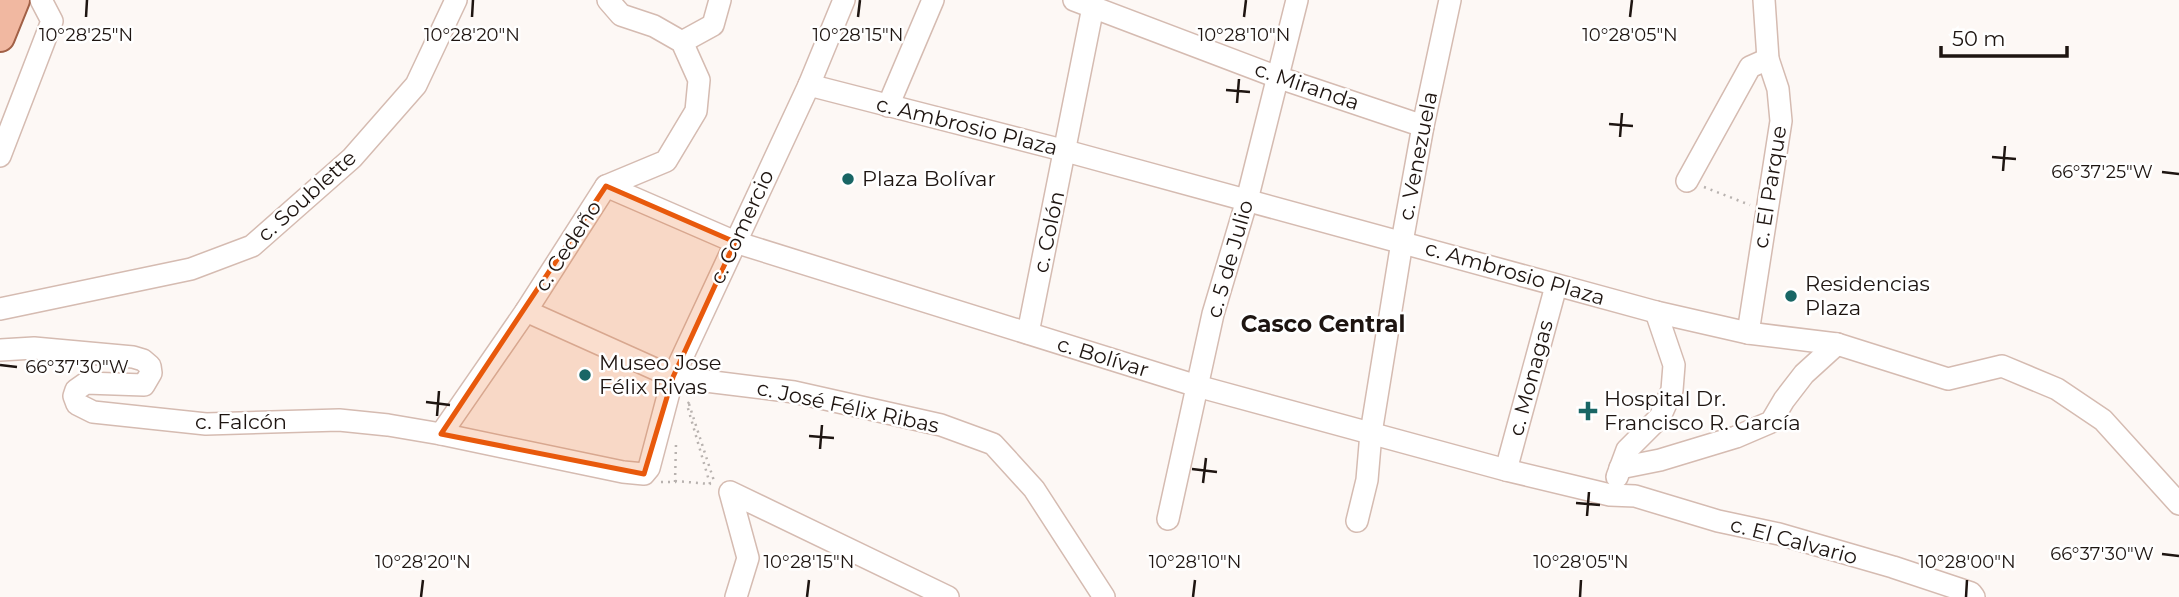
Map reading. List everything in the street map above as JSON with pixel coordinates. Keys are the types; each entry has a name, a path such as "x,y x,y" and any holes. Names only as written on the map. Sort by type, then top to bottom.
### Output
{"main road":[{"path":"0,37 15,0"}],"street":[{"path":"0,156 51,21 41,0"},
{"name":"c. Soublette","path":"0,309 191,269 251,246 352,158 416,85 456,0"},
{"path":"608,0 621,15 654,26 682,42 713,25 720,0"},
{"name":"c. Comercio","path":"648,466 673,377 809,85 844,0"},
{"path":"888,106 933,0"},
{"name":"c. 5 de Julio","path":"1168,519 1213,314 1247,200 1297,0"},
{"name":"c. Venezuela","path":"1357,520 1367,480 1371,433 1402,242 1450,0"},
{"name":"c. El Parque","path":"1748,333 1781,121 1778,89 1768,59 1764,0"},
{"name":"c. Miranda","path":"1084,3 1278,77 1423,126"},
{"name":"c. Colón","path":"1028,333 1066,151 1084,3"},
{"name":"c. Cedeño","path":"441,434 526,311 607,186 666,161 696,111 699,80 682,42"},
{"path":"1686,181 1751,67 1768,59"},
{"name":"c. Ambrosio Plaza","path":"809,85 1066,151 1656,312 1748,333 1837,344 1948,379 2002,366 2057,389 2104,420 2179,504"},
{"name":"c. Bolívar","path":"607,186 735,242 1197,386 1506,470 1610,495"},
{"name":"c. Monagas","path":"1506,470 1556,286"},
{"name":"c. José Félix Ribas","path":"526,311 673,377 794,392 941,425 993,444 1034,489 1104,597"},
{"path":"1610,495 1627,450 1660,417 1672,390 1674,365 1656,312"},
{"path":"1620,468 1660,460 1737,437 1771,422 1804,374 1837,344"},
{"name":"c. Falcón","path":"0,350 34,348 133,357 150,366 151,373 144,385 80,385 74,396 77,404 93,412 206,425 339,420 441,434 623,472 648,466"},
{"path":"736,597 748,558 730,492 948,597"},
{"name":"c. El Calvario","path":"1610,495 1634,496 1718,521 1779,534 1893,567 1971,593 1974,597"}],"path":[{"path":"1686,181 1766,211"},
{"path":"648,466 648,480 716,486 689,404 687,405 710,484 675,481"}],"highlighted area":[{"path":"606,186 735,242 673,377 644,474 441,434"}],"place":[{"name":"Plaza Bolívar","path":"848,179"},
{"name":"Residencias Plaza","path":"1791,296"},
{"name":"Museo Jose Félix Rivas","path":"585,375"},
{"name":"Hospital Dr. Francisco R. García","path":"1588,411"}],"district":[{"name":"Casco Central","path":"1323,324"}]}
